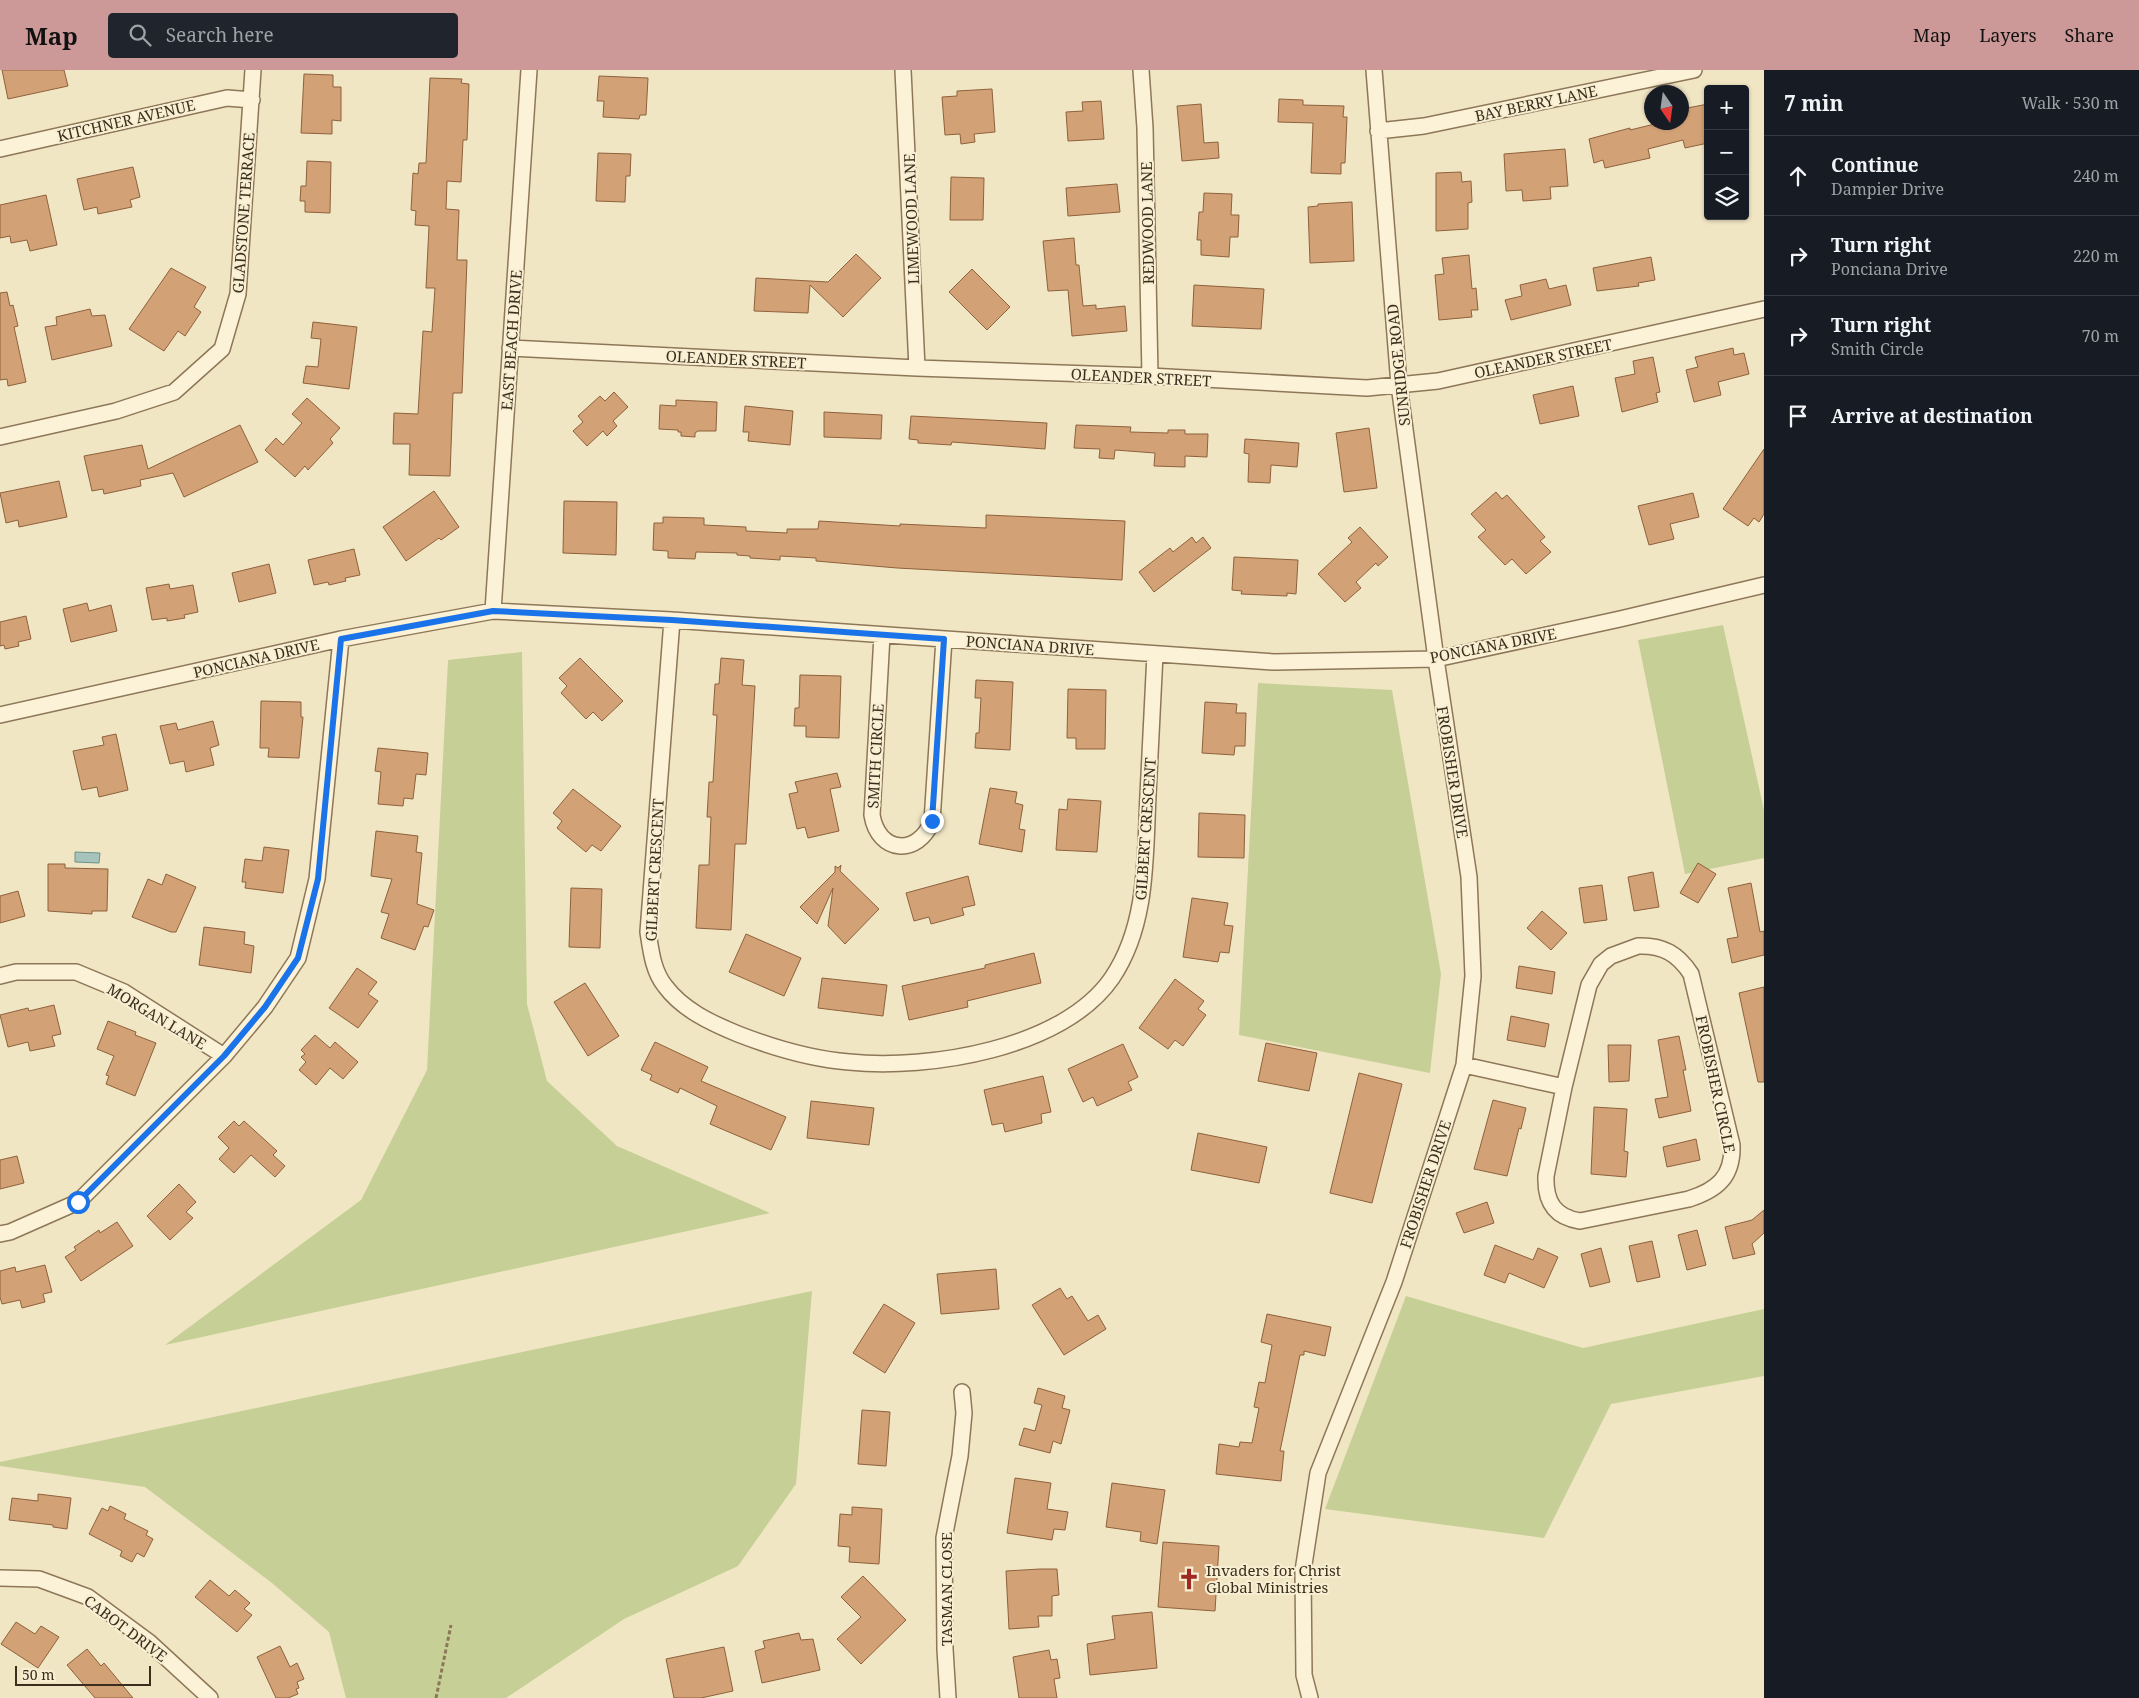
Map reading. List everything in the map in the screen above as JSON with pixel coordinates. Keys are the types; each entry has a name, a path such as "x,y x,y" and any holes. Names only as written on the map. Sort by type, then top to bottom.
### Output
{"street":[{"name":"GLADSTONE TERRACE","path":"0,438 116,411 174,392 222,349 238,294 254,70"},
{"name":"EAST BEACH DRIVE","path":"493,611 529,70"},
{"name":"LIMEWOOD LANE","path":"903,70 917,368"},
{"name":"REDWOOD LANE","path":"1141,70 1146,128 1150,376"},
{"name":"SUNRIDGE ROAD","path":"1374,70 1399,385 1436,658"},
{"name":"BAY BERRY LANE","path":"1378,130 1424,126 1694,70"},
{"name":"KITCHNER AVENUE","path":"0,149 226,98 252,100"},
{"name":"OLEANDER STREET","path":"510,348 917,368 1150,376 1367,388 1438,381 1764,309"},
{"name":"PONCIANA DRIVE","path":"0,715 341,639 493,611 672,620 1274,662 1436,658 1620,619 1764,585"},
{"name":"GILBERT CRESCENT","path":"672,620 648,932 653,963 664,985 679,1002 704,1019 758,1042 788,1051 849,1062 878,1064 930,1061 1000,1047 1026,1039 1075,1015 1098,996 1112,978 1125,955 1141,905 1155,654"},
{"name":"SMITH CIRCLE","path":"882,635 872,815 874,827 880,837 889,843 900,846 910,845 921,839 932,821 944,639"},
{"path":"0,1234 10,1232 78,1202 224,1056 265,1007 298,958 318,879 341,639"},
{"name":"FROBISHER DRIVE","path":"1310,1698 1304,1676 1303,1571 1318,1472 1394,1282 1464,1065 1473,976 1469,877 1436,658"},
{"name":"FROBISHER CIRCLE","path":"1638,946 1654,946 1666,950 1686,966 1694,984 1732,1145 1733,1158 1726,1175 1718,1185 1705,1193 1688,1199 1580,1222 1563,1217 1551,1204 1545,1187 1564,1087 1590,985 1601,964 1611,956 1638,946"},
{"name":"MORGAN LANE","path":"0,976 16,972 76,972 124,992 224,1056"},
{"path":"1464,1065 1564,1087"},
{"name":"TASMAN CLOSE","path":"948,1698 945,1649 944,1538 960,1456 964,1413 962,1392"},
{"name":"CABOT DRIVE","path":"0,1578 39,1579 88,1597 149,1642 210,1698"}],"path":[{"path":"436,1698 451,1625"}],"green space":[{"path":"1723,625 1764,810 1764,858 1685,874 1638,640"},
{"path":"522,652 527,1004 547,1081 617,1146 770,1213 165,1345 361,1200 427,1070 448,660"},
{"path":"1258,683 1392,690 1441,974 1430,1073 1239,1035"},
{"path":"812,1291 796,1484 738,1566 624,1619 506,1698 346,1698 329,1632 272,1583 145,1487 0,1466 0,1462"},
{"path":"1406,1296 1583,1348 1764,1309 1764,1376 1611,1404 1544,1538 1325,1509"}],"water":[{"path":"75,852 100,853 99,863 75,862"}],"building":[{"path":"2,70 64,70 68,86 8,99"},
{"path":"304,74 333,75 333,87 341,87 341,121 332,120 332,134 301,133"},
{"path":"599,76 648,78 646,115 640,115 639,119 603,117 604,101 597,101"},
{"path":"430,78 462,79 461,83 469,84 467,140 463,140 461,182 447,181 446,209 459,210 457,260 467,260 462,393 453,393 450,476 409,475 410,444 393,444 394,413 418,414 423,331 432,332 435,288 426,288 429,226 415,225 416,211 411,210 413,173 418,174 419,163 426,163"},
{"path":"992,89 995,132 974,134 975,142 961,144 960,134 945,135 942,97 957,96 957,91"},
{"path":"1279,99 1303,100 1303,105 1344,106 1343,117 1347,117 1345,163 1341,163 1341,174 1311,173 1313,123 1278,122"},
{"path":"1101,101 1104,139 1068,141 1066,112 1083,111 1082,102"},
{"path":"1201,104 1204,143 1218,142 1219,158 1182,161 1177,106"},
{"path":"1704,105 1704,144 1685,148 1683,140 1648,149 1650,158 1605,168 1603,160 1594,163 1589,139 1630,128 1630,130 1644,127 1644,130 1689,130 1689,108"},
{"path":"1565,149 1568,186 1550,187 1551,199 1523,201 1522,190 1506,191 1504,154"},
{"path":"598,153 631,154 630,176 626,176 625,202 596,201"},
{"path":"307,161 331,162 330,213 305,212 305,201 300,201 301,186 306,186"},
{"path":"133,167 140,197 130,200 132,207 98,214 97,207 84,210 77,179"},
{"path":"1461,172 1462,182 1471,181 1472,202 1468,203 1468,229 1436,231 1436,173"},
{"path":"951,177 984,178 983,220 950,220"},
{"path":"1117,184 1120,212 1068,216 1066,188"},
{"path":"1204,193 1232,194 1231,215 1239,215 1238,237 1230,237 1229,257 1201,255 1201,240 1197,240 1199,212 1203,212"},
{"path":"46,195 57,245 30,251 27,240 11,243 10,236 0,238 0,205"},
{"path":"1352,202 1354,261 1310,263 1308,207 1318,206 1318,204"},
{"path":"1074,238 1076,265 1079,265 1083,306 1096,305 1096,309 1125,306 1127,331 1072,336 1068,290 1048,291 1043,241"},
{"path":"856,254 881,278 843,317 810,285 808,313 754,311 756,278 828,282"},
{"path":"1469,255 1472,289 1476,288 1478,310 1471,310 1472,317 1439,320 1435,275 1444,274 1442,258"},
{"path":"1651,257 1655,280 1638,283 1639,286 1597,291 1593,268"},
{"path":"171,268 206,287 194,307 201,312 185,336 178,331 164,351 129,329"},
{"path":"972,269 1010,307 987,330 949,292"},
{"path":"1546,279 1549,289 1566,285 1571,305 1511,320 1505,300 1522,296 1520,285"},
{"path":"1194,285 1264,289 1261,329 1192,326"},
{"path":"7,292 10,306 13,305 18,326 14,327 26,382 8,386 7,379 0,380 0,293"},
{"path":"90,309 92,316 105,315 112,346 52,360 45,327 57,325 56,317"},
{"path":"313,322 357,327 349,389 303,383 306,366 318,367 321,339 311,338"},
{"path":"1733,348 1734,355 1744,353 1749,374 1718,382 1721,395 1694,402 1686,370 1698,367 1695,357"},
{"path":"1653,357 1660,392 1656,393 1658,402 1622,412 1615,378 1635,374 1633,361"},
{"path":"1573,386 1579,416 1540,424 1533,395"},
{"path":"614,392 628,407 613,421 617,426 607,436 603,431 587,446 573,431 583,422 578,416 600,396 605,401"},
{"path":"307,398 340,428 330,439 333,443 308,470 305,466 295,477 265,450 276,438 283,445 302,423 292,414"},
{"path":"676,400 717,402 716,431 698,431 695,433 695,437 681,436 681,432 678,432 678,430 659,429 660,405 676,406"},
{"path":"745,406 793,411 790,445 748,441 749,432 743,432"},
{"path":"824,412 882,415 881,439 824,437"},
{"path":"911,416 1047,423 1045,449 952,442 951,445 918,443 918,440 909,439"},
{"path":"240,425 258,462 184,497 173,473 140,480 141,486 104,494 103,489 92,491 84,456 142,445 148,469"},
{"path":"1076,425 1131,427 1130,432 1168,433 1168,430 1185,430 1185,434 1208,434 1207,457 1185,456 1185,467 1154,466 1155,453 1115,450 1114,459 1099,458 1100,449 1074,448"},
{"path":"1369,428 1377,488 1344,492 1336,433"},
{"path":"1245,439 1299,443 1297,467 1271,465 1270,483 1248,482 1249,454 1244,453"},
{"path":"1764,449 1764,514 1759,522 1754,518 1748,526 1723,509"},
{"path":"59,481 67,517 19,527 18,520 6,523 0,493"},
{"path":"434,491 459,527 441,540 439,538 406,561 383,527"},
{"path":"1496,492 1502,499 1507,495 1545,537 1540,541 1551,552 1526,574 1512,559 1505,565 1478,537 1486,530 1471,514"},
{"path":"1693,493 1699,517 1670,524 1674,539 1649,545 1638,506"},
{"path":"564,501 617,502 616,555 563,553"},
{"path":"986,515 1125,521 1122,580 897,568 816,561 816,558 780,556 780,560 750,558 750,556 737,555 737,553 696,552 695,559 668,558 668,551 653,550 654,523 663,523 663,517 704,518 704,525 746,527 746,531 787,533 787,529 818,529 819,521 900,526 900,524 986,528"},
{"path":"1360,527 1388,557 1378,566 1376,563 1356,582 1361,588 1345,602 1318,574 1352,542 1348,538"},
{"path":"1192,537 1196,543 1203,537 1211,548 1154,592 1139,572 1170,548 1173,552"},
{"path":"354,549 360,575 345,578 346,581 329,585 328,582 314,585 308,560"},
{"path":"1234,557 1298,560 1296,594 1287,593 1287,596 1241,594 1242,591 1232,590"},
{"path":"269,564 276,593 239,602 232,573"},
{"path":"169,584 170,589 193,585 198,612 184,615 185,618 167,621 167,618 152,620 146,588"},
{"path":"87,603 89,611 111,605 117,631 71,642 63,609"},
{"path":"26,616 31,639 18,642 19,646 5,649 4,645 0,646 0,622"},
{"path":"580,658 623,701 602,721 593,712 586,719 561,693 567,686 559,678"},
{"path":"721,658 744,660 742,685 755,686 746,844 735,844 731,930 696,928 699,865 709,865 711,817 707,817 709,782 713,782 717,715 713,715 715,684 719,684"},
{"path":"800,675 841,676 839,738 806,737 806,726 794,726 795,708 799,708"},
{"path":"976,680 1013,682 1010,750 975,748 976,733 979,733 981,698 975,698"},
{"path":"1068,689 1106,690 1105,749 1076,749 1076,738 1067,738"},
{"path":"261,701 301,702 301,717 303,717 299,758 268,757 269,748 260,748"},
{"path":"1205,702 1237,704 1236,713 1246,713 1245,746 1235,746 1234,755 1202,753"},
{"path":"213,721 219,745 210,748 214,765 186,772 184,761 170,764 160,726 176,723 178,730"},
{"path":"116,734 128,790 99,797 97,787 82,790 73,751 104,745 102,737"},
{"path":"378,748 428,753 426,775 416,774 413,799 404,798 403,806 378,804 381,772 375,771"},
{"path":"837,773 841,787 830,789 839,831 808,838 805,827 797,829 789,794 798,792 795,782"},
{"path":"990,788 1017,792 1015,803 1023,805 1019,829 1025,830 1022,852 979,844"},
{"path":"573,789 621,826 601,851 592,845 586,852 557,828 562,821 553,813"},
{"path":"1068,799 1101,801 1097,852 1056,850 1059,809 1067,810"},
{"path":"1199,813 1245,815 1244,858 1198,857"},
{"path":"376,831 418,836 416,852 422,853 417,904 434,910 428,927 424,926 415,950 381,938 389,914 381,912 392,879 371,876"},
{"path":"264,847 289,850 283,893 245,888 246,882 242,882 245,859 262,861"},
{"path":"1698,863 1716,874 1698,903 1680,893"},
{"path":"48,864 65,864 65,868 108,869 107,911 92,911 92,914 48,911"},
{"path":"841,865 840,871 879,909 845,944 828,926 833,888 817,924 800,907 835,872 835,866 838,868"},
{"path":"1653,872 1659,907 1634,911 1628,877"},
{"path":"166,874 196,887 176,932 171,932 132,917 148,879 162,885"},
{"path":"968,876 975,905 962,908 964,915 931,924 929,917 914,921 906,893"},
{"path":"1751,883 1760,932 1764,931 1764,955 1732,963 1727,939 1738,937 1728,888"},
{"path":"1602,885 1607,920 1584,923 1579,888"},
{"path":"571,888 602,889 600,948 569,947"},
{"path":"18,891 25,916 0,923 0,896"},
{"path":"1192,898 1228,903 1224,925 1233,926 1229,953 1220,952 1218,962 1183,957"},
{"path":"1542,911 1567,933 1551,950 1527,928"},
{"path":"204,927 245,932 244,944 254,946 251,973 199,965"},
{"path":"746,934 801,958 784,996 729,972"},
{"path":"1034,953 1041,983 967,1001 968,1007 909,1020 902,986 985,968 985,965"},
{"path":"1519,966 1555,972 1552,994 1516,988"},
{"path":"357,968 377,982 368,994 378,1001 358,1028 329,1008"},
{"path":"822,978 887,985 883,1016 818,1008"},
{"path":"1175,979 1204,1001 1198,1009 1206,1015 1183,1046 1175,1040 1168,1049 1139,1028"},
{"path":"585,983 619,1036 588,1056 554,1002"},
{"path":"1764,987 1764,1082 1758,1082 1739,993"},
{"path":"54,1005 61,1034 52,1036 55,1046 30,1051 28,1042 8,1047 0,1015 28,1008 29,1011"},
{"path":"1511,1016 1549,1024 1545,1047 1507,1040"},
{"path":"108,1021 136,1032 135,1035 156,1043 135,1096 106,1084 109,1076 106,1075 114,1056 97,1049"},
{"path":"315,1035 330,1048 335,1042 358,1062 343,1079 330,1068 316,1085 299,1070 306,1062 301,1057 305,1054 301,1050"},
{"path":"1679,1036 1686,1070 1683,1070 1691,1111 1659,1118 1655,1099 1668,1097 1658,1040"},
{"path":"655,1042 708,1067 701,1081 786,1117 771,1150 710,1124 717,1106 680,1088 678,1093 650,1080 652,1075 641,1070"},
{"path":"1266,1043 1317,1053 1309,1091 1258,1081"},
{"path":"1123,1044 1138,1077 1128,1082 1132,1090 1097,1106 1093,1097 1083,1102 1068,1069"},
{"path":"1608,1045 1631,1045 1629,1081 1609,1082"},
{"path":"1359,1073 1402,1084 1372,1203 1330,1193"},
{"path":"1043,1076 1051,1112 1041,1114 1042,1123 1005,1132 1003,1123 992,1125 984,1090"},
{"path":"1493,1100 1526,1108 1507,1176 1474,1169"},
{"path":"811,1101 874,1108 869,1145 807,1138"},
{"path":"1594,1107 1627,1109 1624,1151 1628,1152 1626,1177 1591,1174"},
{"path":"234,1121 239,1126 244,1121 277,1151 273,1155 285,1166 275,1177 251,1155 234,1173 219,1159 229,1148 218,1137"},
{"path":"1198,1133 1267,1147 1259,1183 1191,1170"},
{"path":"1696,1139 1700,1160 1667,1167 1663,1147"},
{"path":"17,1156 24,1183 0,1189 0,1160"},
{"path":"179,1184 196,1202 186,1212 193,1218 170,1240 147,1216"},
{"path":"1487,1202 1494,1223 1464,1233 1456,1213"},
{"path":"1764,1210 1764,1233 1752,1244 1755,1254 1733,1259 1725,1227 1752,1220"},
{"path":"117,1222 133,1246 81,1281 65,1257 76,1250 74,1247 99,1230 100,1233"},
{"path":"1697,1230 1706,1265 1687,1270 1678,1235"},
{"path":"1652,1241 1660,1277 1637,1282 1629,1246"},
{"path":"1495,1245 1533,1260 1538,1248 1558,1257 1544,1288 1509,1273 1505,1283 1484,1275"},
{"path":"1601,1248 1610,1282 1590,1287 1581,1254"},
{"path":"45,1265 52,1292 43,1294 45,1302 22,1308 20,1300 2,1304 0,1297 0,1271 15,1267 16,1272"},
{"path":"996,1269 999,1309 941,1314 937,1274"},
{"path":"1060,1288 1067,1299 1072,1296 1088,1321 1098,1315 1106,1329 1064,1355 1032,1305"},
{"path":"884,1304 915,1323 885,1373 853,1353"},
{"path":"1267,1314 1331,1327 1325,1356 1304,1351 1304,1355 1300,1355 1280,1451 1284,1451 1281,1481 1216,1474 1219,1444 1239,1447 1240,1442 1252,1443 1259,1408 1254,1407 1259,1382 1265,1383 1272,1345 1261,1342"},
{"path":"1038,1388 1065,1396 1062,1408 1070,1410 1061,1444 1053,1441 1050,1453 1019,1445 1024,1428 1035,1431 1042,1405 1034,1403"},
{"path":"862,1410 890,1412 886,1466 858,1464"},
{"path":"1015,1478 1051,1483 1047,1509 1068,1512 1065,1530 1054,1529 1052,1540 1007,1533"},
{"path":"1112,1483 1165,1490 1157,1544 1140,1541 1141,1532 1106,1527"},
{"path":"38,1494 71,1498 67,1529 53,1527 53,1525 9,1520 12,1498 38,1501"},
{"path":"110,1506 126,1514 124,1519 148,1531 146,1535 153,1539 144,1557 137,1553 132,1562 120,1556 122,1551 89,1534 102,1508 108,1511"},
{"path":"852,1507 882,1509 879,1564 849,1562 850,1547 838,1546 840,1514 852,1515"},
{"path":"1163,1542 1219,1546 1215,1611 1158,1607"},
{"path":"1057,1569 1059,1595 1052,1596 1052,1616 1038,1616 1039,1627 1009,1629 1006,1571"},
{"path":"863,1576 906,1620 861,1664 837,1639 861,1617 841,1597"},
{"path":"210,1580 229,1596 235,1590 250,1603 244,1609 252,1615 237,1632 195,1597"},
{"path":"1152,1612 1157,1668 1090,1675 1087,1644 1115,1639 1112,1616"},
{"path":"16,1622 35,1634 41,1626 59,1637 38,1668 1,1644"},
{"path":"799,1633 801,1640 813,1639 820,1670 762,1683 755,1651 765,1648 763,1641"},
{"path":"280,1646 290,1667 297,1663 304,1679 297,1682 299,1688 296,1689 298,1694 288,1698 276,1698 257,1657"},
{"path":"724,1647 733,1691 701,1698 674,1698 666,1659"},
{"path":"87,1649 101,1666 104,1663 133,1698 95,1698 67,1665"},
{"path":"1049,1650 1051,1660 1057,1659 1060,1678 1054,1679 1057,1698 1019,1698 1013,1657"}],"place":[{"name":"Invaders for Christ Global Ministries","path":"1189,1579"}],"route":[{"path":"78,1202 224,1056 265,1007 298,958 318,879 341,639 493,611 672,620 944,639 932,821"}]}
